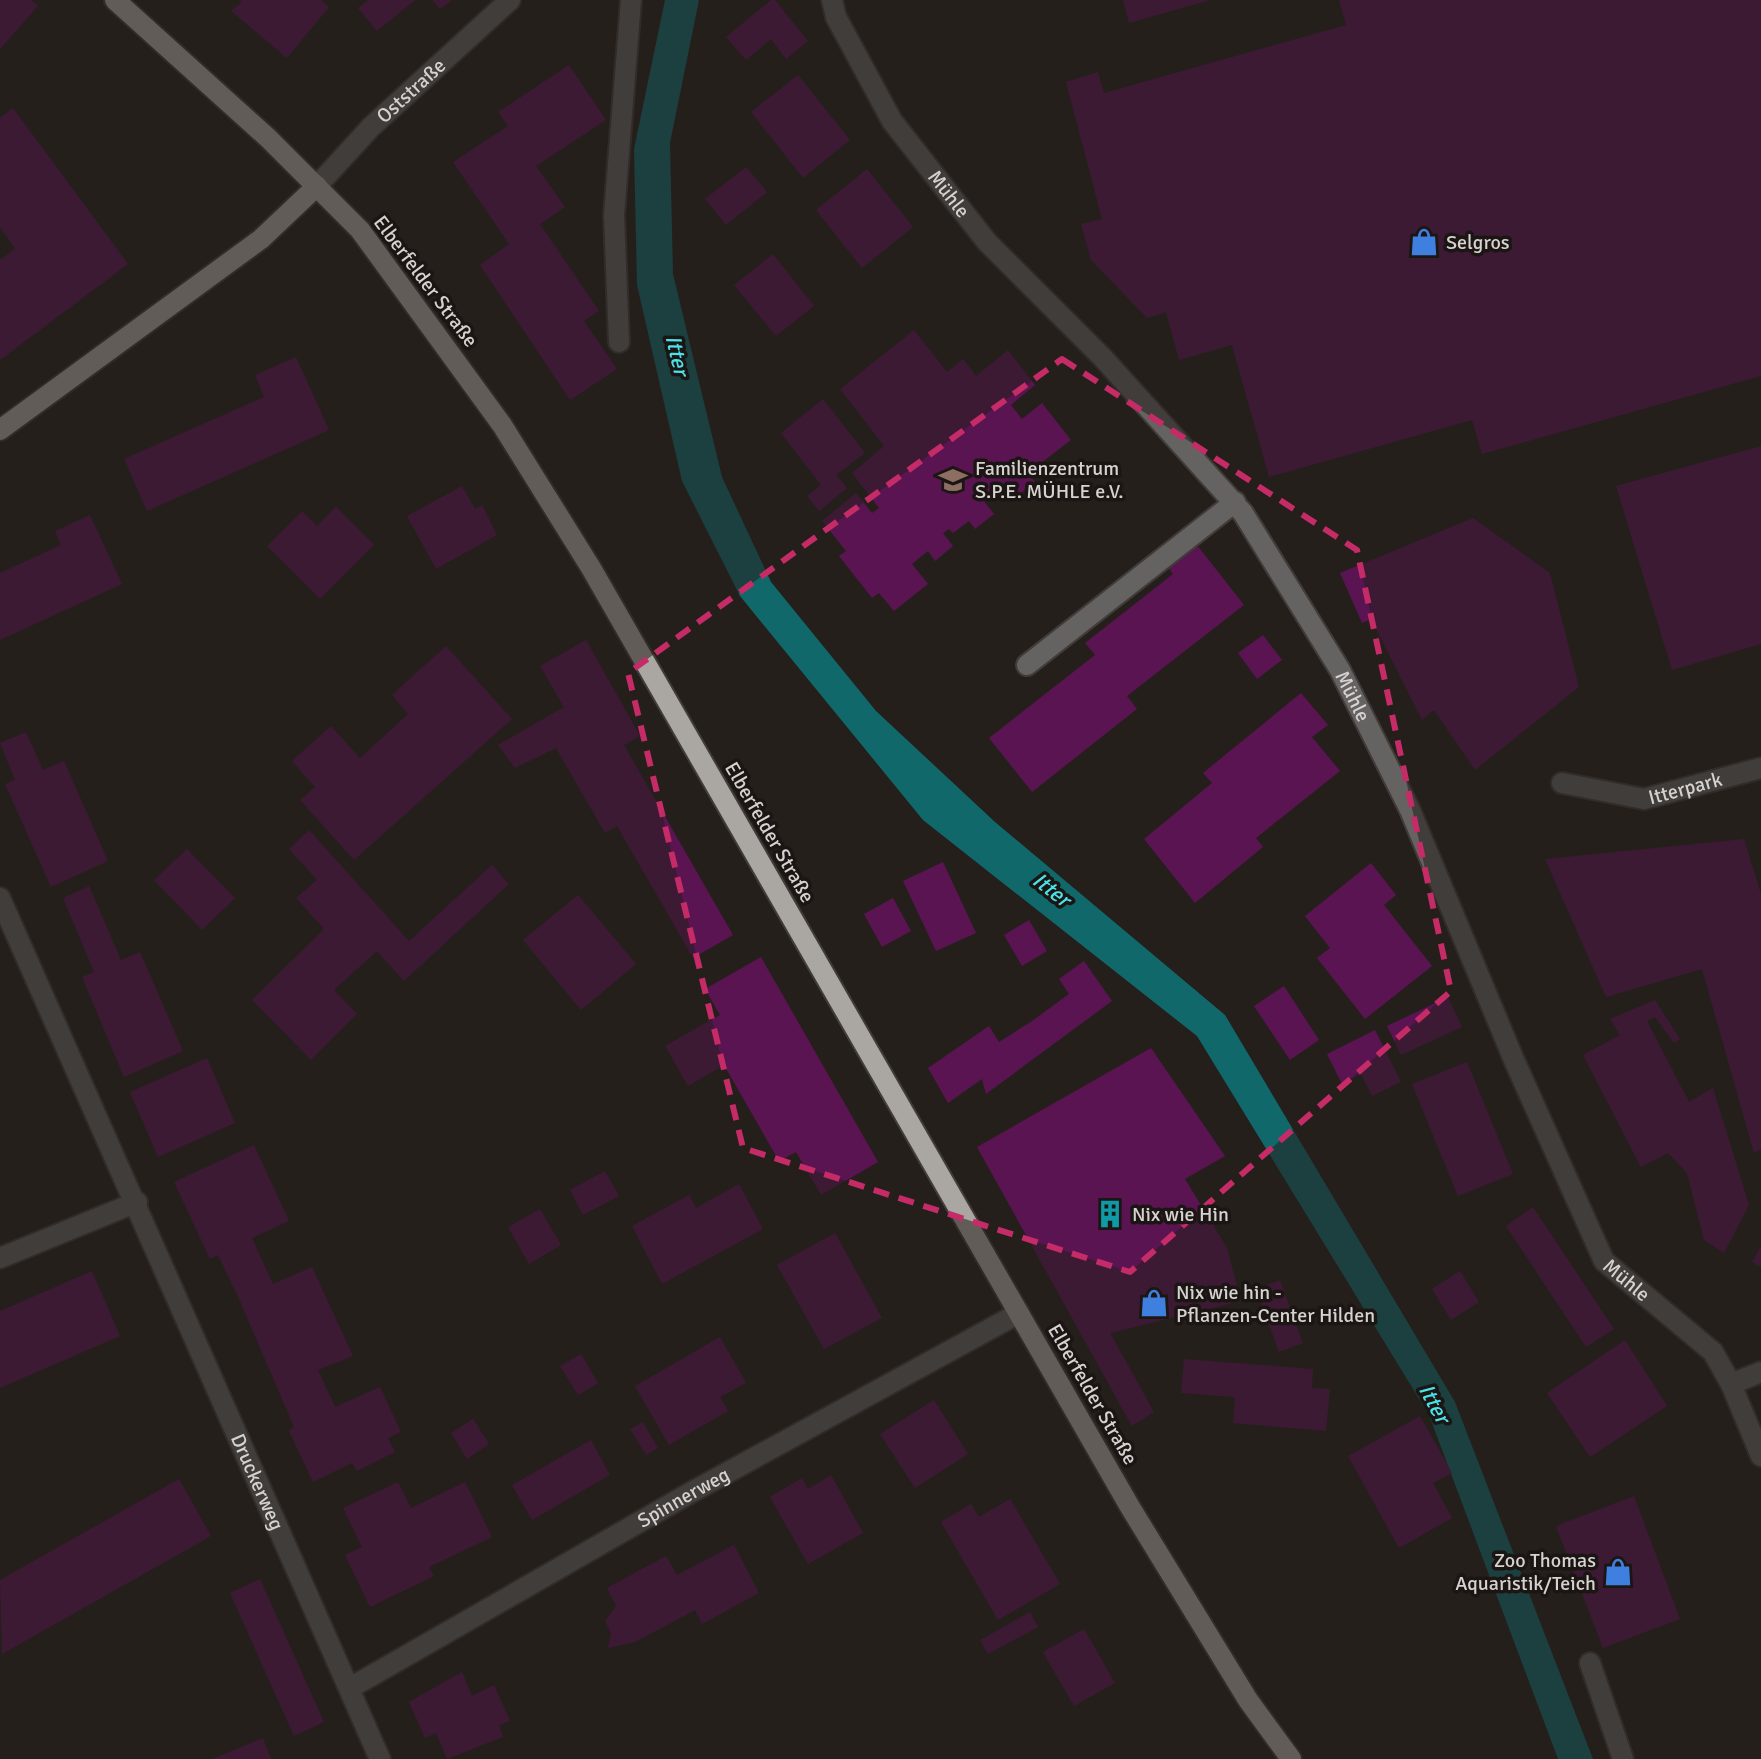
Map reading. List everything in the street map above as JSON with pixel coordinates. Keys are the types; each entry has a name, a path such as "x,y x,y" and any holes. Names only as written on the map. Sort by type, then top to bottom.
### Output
{"main road":[{"name":"Elberfelder Straße","path":"115,0 317,186 377,251 510,438 591,568 1130,1507 1248,1700 1291,1759"},
{"path":"0,430 261,239 317,186"}],"street":[{"name":"Oststraße","path":"317,186 371,127 510,0"},
{"path":"619,342 614,215 631,0"},
{"name":"Mühle","path":"832,0 836,17 892,121 987,242 1103,358 1235,502 1340,670 1410,810 1514,1060 1604,1261 1713,1352 1731,1384 1761,1456"},
{"path":"1027,665 1235,502"},
{"name":"Itterpark","path":"1562,783 1644,799 1761,768"},
{"name":"Druckerweg","path":"1,904 137,1202 380,1759"},
{"path":"0,1258 137,1202"},
{"name":"Spinnerweg","path":"350,1688 690,1493 1019,1313"},
{"path":"1731,1384 1761,1372"},
{"path":"1590,1663 1623,1759"}],"highlighted area":[{"path":"1062,359 1357,550 1451,991 1130,1272 743,1148 628,673"}],"water":[{"name":"Itter","path":"665,0 699,0 670,143 673,274 722,477 771,582 876,711 995,822 1225,1015 1455,1402 1593,1759 1558,1759 1429,1415 1197,1036 923,820 740,596 682,481 637,285 634,149"}],"building":[{"path":"0,0 31,0 38,6 0,49"},
{"path":"240,0 321,0 329,7 287,58 231,11 242,2"},
{"path":"368,0 415,0 377,31 358,8"},
{"path":"432,0 452,0 440,9"},
{"path":"771,0 775,0 808,41 786,59 771,39 746,60 726,37"},
{"path":"1123,0 1207,0 1207,1 1129,23"},
{"name":"Selgros","path":"1339,0 1761,0 1761,376 1482,454 1472,420 1269,477 1232,345 1179,360 1166,312 1147,318 1091,260 1081,224 1102,219 1066,82 1098,72 1104,93 1346,25"},
{"path":"569,65 606,120 536,166 565,207 540,224 599,311 584,321 617,369 570,400 480,265 509,244 453,162 508,126 498,112"},
{"path":"798,75 850,140 803,178 751,112"},
{"path":"13,108 128,264 0,360 0,260 15,249 0,227 0,118"},
{"path":"746,167 767,192 726,225 705,199"},
{"path":"867,169 913,227 862,268 816,210"},
{"path":"773,254 814,306 776,336 734,285"},
{"path":"914,330 947,372 963,359 976,376 1008,350 1035,385 1011,405 1022,419 1042,403 1071,440 1033,469 1029,464 1024,468 1035,482 1015,497 1008,488 993,501 989,497 983,500 994,514 975,529 969,521 953,533 949,529 943,533 953,546 935,561 928,551 912,564 928,584 894,611 879,593 872,598 839,556 846,551 822,521 856,493 872,513 879,508 852,473 884,446 840,389"},
{"path":"296,357 329,430 147,511 124,459 264,397 255,375"},
{"path":"823,399 865,453 836,475 847,488 819,511 807,496 821,485 781,433"},
{"path":"1761,446 1761,644 1672,670 1616,486"},
{"path":"462,486 475,509 482,505 497,535 436,569 407,516"},
{"path":"336,507 374,545 320,599 267,546 302,511 317,526"},
{"path":"90,515 122,584 0,640 0,573 61,545 55,531"},
{"path":"1473,518 1550,573 1579,687 1475,770 1434,710 1422,720 1371,619 1362,623 1340,573"},
{"path":"1197,545 1244,605 1127,696 1137,709 1032,792 989,738 1095,655 1085,643 1173,574 1168,567"},
{"path":"1263,635 1282,660 1257,679 1238,653"},
{"path":"586,640 640,736 624,745 733,935 693,958 617,826 605,833 556,748 515,768 498,745 564,707 540,666"},
{"path":"446,646 512,719 354,860 300,800 315,787 292,761 331,726 360,758 408,714 392,695"},
{"path":"1301,693 1328,725 1312,737 1340,771 1256,838 1263,847 1195,903 1144,839 1212,783 1203,773"},
{"path":"26,732 43,770 64,761 108,861 51,887 5,784 15,780 0,743"},
{"path":"309,830 409,941 492,865 509,884 404,981 377,951 334,990 357,1014 311,1060 252,1000 324,929 296,898 317,880 289,849"},
{"path":"1744,839 1761,894 1761,1149 1754,1153 1702,969 1606,997 1545,859"},
{"path":"187,849 235,898 202,930 154,880"},
{"path":"943,862 976,933 936,951 903,881"},
{"path":"1371,863 1396,895 1384,905 1432,966 1365,1019 1317,958 1330,948 1305,916"},
{"path":"89,886 121,960 140,952 183,1051 124,1077 82,977 94,972 63,898"},
{"path":"578,895 636,964 581,1010 523,940"},
{"path":"893,898 911,931 882,947 864,914"},
{"path":"1029,920 1047,951 1022,966 1004,935"},
{"path":"761,957 878,1162 821,1195 796,1152 779,1161 724,1065 688,1086 665,1046 720,1015 705,989"},
{"path":"1084,961 1112,1001 986,1094 982,1079 948,1103 928,1068 989,1026 999,1042 1032,1021 1069,994 1059,979"},
{"path":"1284,986 1319,1040 1290,1060 1254,1006"},
{"path":"1448,997 1462,1027 1401,1055 1387,1026"},
{"path":"1655,1000 1680,1039 1674,1043 1655,1017 1647,1021 1689,1102 1713,1088 1749,1205 1724,1253 1704,1240 1687,1173 1668,1153 1641,1167 1583,1055 1620,1035 1610,1019"},
{"path":"1375,1030 1401,1082 1372,1096 1361,1074 1342,1084 1327,1054"},
{"name":"Nix wie Hin","path":"1151,1048 1225,1156 1185,1179 1227,1248 1241,1301 1110,1333 1154,1412 1132,1426 977,1147"},
{"path":"207,1058 235,1123 158,1157 130,1092"},
{"path":"1467,1062 1513,1174 1458,1196 1412,1084"},
{"path":"254,1145 289,1221 252,1238 273,1284 312,1267 353,1356 318,1370 335,1407 380,1387 401,1432 388,1438 395,1452 357,1471 352,1463 313,1482 289,1431 294,1427 239,1299 218,1255 210,1259 174,1182"},
{"path":"605,1171 619,1196 583,1215 570,1190"},
{"path":"739,1184 763,1229 662,1284 632,1226 689,1195 696,1208"},
{"path":"1533,1207 1614,1329 1586,1347 1506,1226"},
{"path":"540,1209 561,1245 529,1264 508,1227"},
{"path":"835,1233 882,1318 824,1349 777,1265"},
{"path":"1761,1246 1761,1267 1752,1262"},
{"path":"92,1271 120,1336 0,1388 0,1311"},
{"path":"1460,1271 1479,1302 1451,1320 1432,1289"},
{"path":"1280,1280 1303,1343 1279,1352 1256,1289"},
{"path":"720,1337 746,1383 720,1397 728,1411 669,1445 635,1386"},
{"path":"1625,1340 1667,1406 1590,1457 1547,1393"},
{"path":"581,1354 598,1383 578,1395 560,1366"},
{"path":"1184,1359 1313,1369 1312,1388 1330,1389 1326,1431 1233,1423 1235,1397 1181,1393"},
{"path":"934,1400 968,1454 915,1488 880,1434"},
{"path":"1420,1416 1452,1473 1433,1483 1452,1518 1399,1548 1348,1456"},
{"path":"473,1419 489,1444 467,1459 451,1433"},
{"path":"643,1422 658,1448 646,1455 630,1429"},
{"path":"591,1440 610,1475 532,1520 512,1485"},
{"path":"831,1475 863,1533 808,1564 770,1497 802,1478 808,1489"},
{"path":"179,1479 211,1536 2,1654 0,1580"},
{"path":"398,1482 411,1508 465,1482 492,1537 429,1567 434,1576 370,1607 345,1555 362,1547 343,1508"},
{"name":"Zoo Thomas Aquaristik/Teich","path":"1634,1496 1680,1619 1603,1648 1556,1526"},
{"path":"1010,1499 1060,1584 998,1620 941,1522 971,1504 979,1517"},
{"path":"734,1545 759,1593 702,1624 695,1610 635,1642 608,1648 611,1633 605,1621 616,1606 607,1588 666,1556 677,1575"},
{"path":"260,1579 324,1722 294,1736 230,1593"},
{"path":"1030,1612 1038,1627 988,1654 980,1640"},
{"path":"1084,1629 1115,1683 1074,1706 1043,1652"},
{"path":"462,1672 472,1696 494,1685 510,1721 499,1725 503,1737 447,1759 436,1733 425,1738 409,1702"},
{"path":"263,1738 271,1759 212,1759"}],"place":[{"name":"Selgros","path":"1424,242"},
{"name":"Familienzentrum S.P.E. MÜHLE e.V.","path":"953,480"},
{"name":"Nix wie Hin","path":"1110,1214"},
{"name":"Nix wie hin - Pflanzen-Center Hilden","path":"1154,1303"},
{"name":"Zoo Thomas Aquaristik/Teich","path":"1618,1572"}]}
